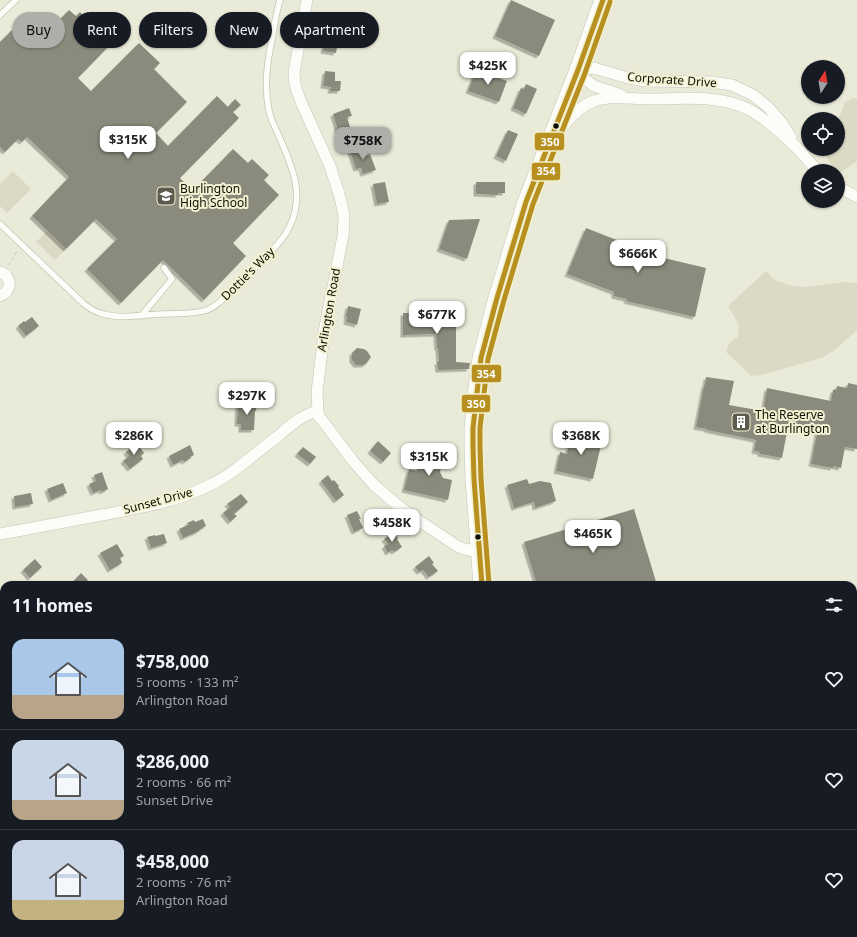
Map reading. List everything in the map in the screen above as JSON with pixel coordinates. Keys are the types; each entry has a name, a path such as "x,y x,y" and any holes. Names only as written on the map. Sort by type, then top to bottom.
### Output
{"main road":[{"path":"482,581 474,479 474,411 480,367 488,328 526,202 604,0"}],"street":[{"name":"Arlington Road","path":"307,0 294,72 295,85 301,102 330,166 340,198 344,218 343,236 325,326 317,392 319,417 353,461 384,494 412,516 458,547 480,552"},
{"name":"Corporate Drive","path":"578,70 594,68 628,78 645,81 711,82 732,85 753,95 772,110 782,123 795,146"},
{"name":"Corporate Drive","path":"578,70 585,79 594,86 626,96 648,99"},
{"name":"Corporate Drive","path":"550,140 578,111 594,101 609,98 701,99 732,103 749,109 795,146 812,164"},
{"path":"845,191 857,197"},
{"path":"0,296 6,292 9,284 8,279 2,272"},
{"name":"Sunset Drive","path":"0,534 142,508 195,492 225,477 297,421 311,413 318,411"}],"lane":[{"path":"0,14 16,0"},
{"name":"Dottie's Way","path":"0,224 84,304 91,310 102,314 129,317 200,312 212,308 222,300 280,241 290,224 297,200 296,186 292,169 271,119 267,100 266,76 268,53 280,0"},
{"path":"141,316 172,280 164,268"}],"path":[{"path":"2,272 22,244"}],"green space":[{"path":"853,98 857,99 857,161 845,169 845,164 831,164 826,156 845,156 845,112 841,112 845,102"},
{"path":"13,171 31,189 7,213 0,206 0,184"},
{"path":"47,231 66,249 55,260 36,242"},
{"path":"766,271 773,279 788,285 806,287 845,282 857,283 857,330 836,349 822,358 761,375 751,376 726,352 730,342 738,337 739,325 728,306"}],"building":[{"path":"511,0 555,20 539,56 495,36"},
{"path":"69,10 73,13 73,48 107,48 78,78 91,91 139,43 139,48 144,48 160,63 154,69 187,102 156,133 168,146 217,96 228,107 235,99 241,105 233,112 239,118 180,178 192,190 233,149 248,163 252,159 269,175 264,180 279,195 233,243 246,256 204,300 163,260 121,303 87,269 117,239 96,219 66,249 32,216 69,177 27,137 22,142 18,139 5,152 0,147 0,42 12,30 12,48 65,48 65,14"},
{"path":"324,48 337,48 336,53 323,51"},
{"path":"476,70 507,81 499,102 468,91"},
{"path":"325,71 335,72 335,81 341,81 340,91 330,91 331,87 323,86"},
{"path":"526,84 537,89 526,114 513,108 521,88 524,89"},
{"path":"349,108 352,116 347,117 350,127 338,131 333,114"},
{"path":"508,130 518,134 506,161 496,156"},
{"path":"362,147 365,156 370,154 376,170 363,174 361,168 356,169 350,151"},
{"path":"385,182 389,202 377,204 373,184"},
{"path":"476,182 505,182 505,193 498,193 498,195 476,194"},
{"path":"480,219 467,259 439,249 449,220"},
{"path":"586,228 644,249 643,253 706,268 695,317 626,301 627,299 614,296 614,292 567,274"},
{"path":"348,306 361,309 357,325 346,322"},
{"path":"403,313 456,313 456,362 470,363 469,369 438,370 437,362 439,362 436,334 403,335"},
{"path":"32,317 39,326 26,336 18,326"},
{"path":"357,348 364,349 371,357 366,364 356,365 352,360 352,353"},
{"name":"The Reserve at Burlington","path":"706,377 734,381 729,405 763,411 767,388 831,401 833,390 836,390 837,386 847,388 848,383 857,385 857,449 845,447 841,468 833,466 833,468 811,464 818,428 789,422 782,458 760,454 760,452 754,451 756,440 696,427"},
{"path":"238,403 257,403 254,430 241,430 241,424 237,424"},
{"path":"572,431 603,437 593,479 556,471 560,452 567,454"},
{"path":"378,441 391,453 383,462 370,451"},
{"path":"137,443 144,453 141,456 143,459 130,469 123,461 129,456 126,452"},
{"path":"190,445 194,455 184,462 183,460 173,465 169,456"},
{"path":"303,447 316,457 310,464 297,454"},
{"path":"422,450 444,455 440,472 443,478 452,480 448,500 404,490 409,469 417,471"},
{"path":"102,472 108,489 102,492 101,490 93,493 89,484 96,481 94,475"},
{"path":"328,475 332,481 334,480 339,486 338,487 344,495 336,501 321,481"},
{"path":"527,479 529,484 540,481 551,483 556,501 535,508 534,502 514,508 507,485"},
{"path":"63,483 67,493 51,500 47,489"},
{"path":"31,493 33,504 15,507 14,496"},
{"path":"241,494 248,502 234,514 237,516 230,522 223,513 230,507 227,504"},
{"path":"634,509 656,581 536,581 524,542"},
{"path":"357,511 363,528 354,532 347,515"},
{"path":"203,519 206,526 183,538 179,529 188,525 187,523 194,520 195,522"},
{"path":"394,532 402,547 394,552 392,550 388,553 384,546 388,544 384,539"},
{"path":"164,534 167,543 151,548 147,537"},
{"path":"117,544 124,556 120,558 122,563 110,570 100,553"},
{"path":"429,556 434,563 432,564 438,571 429,577 423,570 419,572 415,567"},
{"path":"35,559 42,567 30,578 23,570"},
{"path":"81,573 88,580 87,581 74,581"}],"transit line":[{"name":"350","path":"482,581 473,446 473,428 481,358 497,298 526,202 578,70 603,0"},
{"name":"354","path":"489,581 480,446 480,428 488,359 533,204 585,73 610,2"}],"place":[{"name":"Burlington High School","path":"166,196"},
{"name":"The Reserve at Burlington","path":"741,422"}]}
